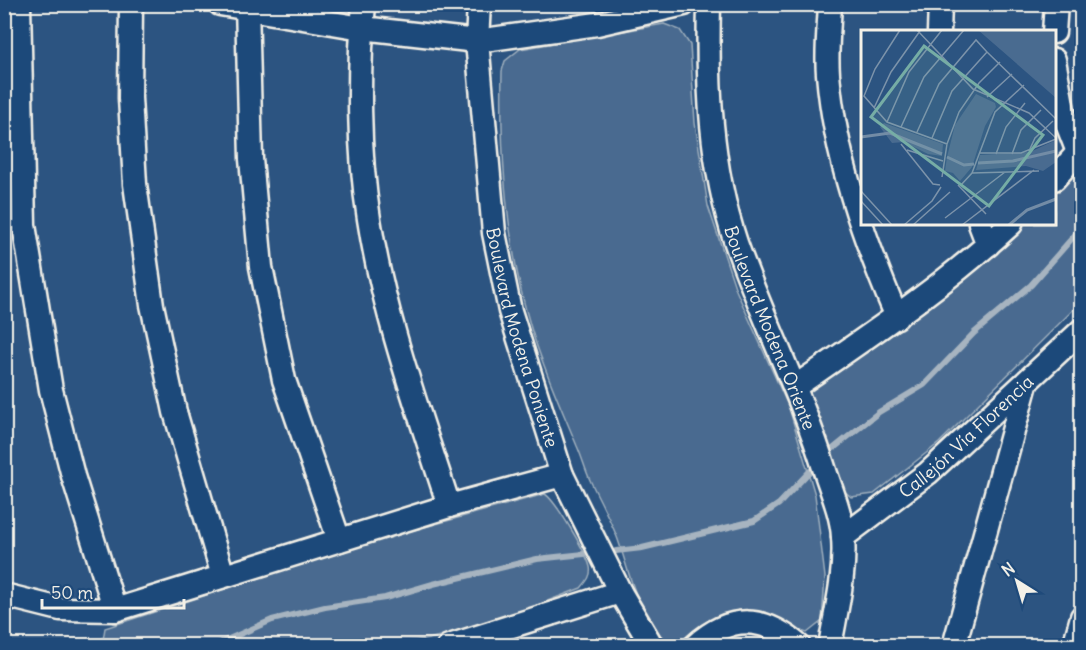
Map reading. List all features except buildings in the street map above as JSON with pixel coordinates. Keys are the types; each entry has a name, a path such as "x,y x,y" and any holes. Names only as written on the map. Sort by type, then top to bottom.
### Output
{"street":[{"path":"19,4 24,225 51,390 73,476 115,610"},
{"path":"131,4 130,98 135,184 152,305 175,412 223,576"},
{"path":"220,4 362,28 477,41 597,14 684,4"},
{"path":"364,4 362,143 369,219 394,333 449,506"},
{"name":"Boulevard Modena Poniente","path":"479,4 477,41 494,233 510,311 562,475 620,592 652,645"},
{"name":"Boulevard Modena Oriente","path":"710,4 707,75 719,179 736,242 796,386 824,467 843,537 840,581 830,645"},
{"path":"830,4 828,71 837,135 845,174 861,222"},
{"path":"939,30 940,4"},
{"path":"1054,30 1056,4"},
{"path":"246,7 251,159 261,267 284,380 339,540"},
{"path":"1056,71 1064,116 1080,150 1056,177"},
{"path":"862,225 877,270 897,316"},
{"path":"980,225 987,245"},
{"path":"796,386 897,316 1010,225"},
{"name":"Callejón Vía Florencia","path":"843,537 928,473 1082,330"},
{"path":"954,645 1026,383"},
{"path":"4,595 60,609 115,610 449,506 562,475"},
{"path":"449,645 620,592"},
{"path":"1074,645 1082,617"},
{"path":"695,645 714,630 736,622 760,622 783,631 799,645"}],"shaded area":[{"path":"664,24 680,30 690,45 695,123 708,206 736,290 789,408 815,495 825,577 822,621 807,633 756,616 685,645 670,642 658,633 639,603 617,537 590,480 552,387 522,297 506,201 502,136 502,71 505,61 520,49"},
{"path":"1081,160 1081,302 939,443 874,494 851,497 838,485 809,395 814,380 995,249 1021,225 1056,225 1056,189"},
{"path":"545,494 563,517 588,560 589,576 581,588 501,619 429,639 376,646 102,646 105,628 370,542"}],"waterway":[{"path":"834,448 879,412 924,385 974,333 1031,285 1082,227"},
{"path":"616,551 642,548 754,521 779,504 810,471"},
{"path":"213,646 272,620 325,607 385,598 537,559 584,554"}]}
